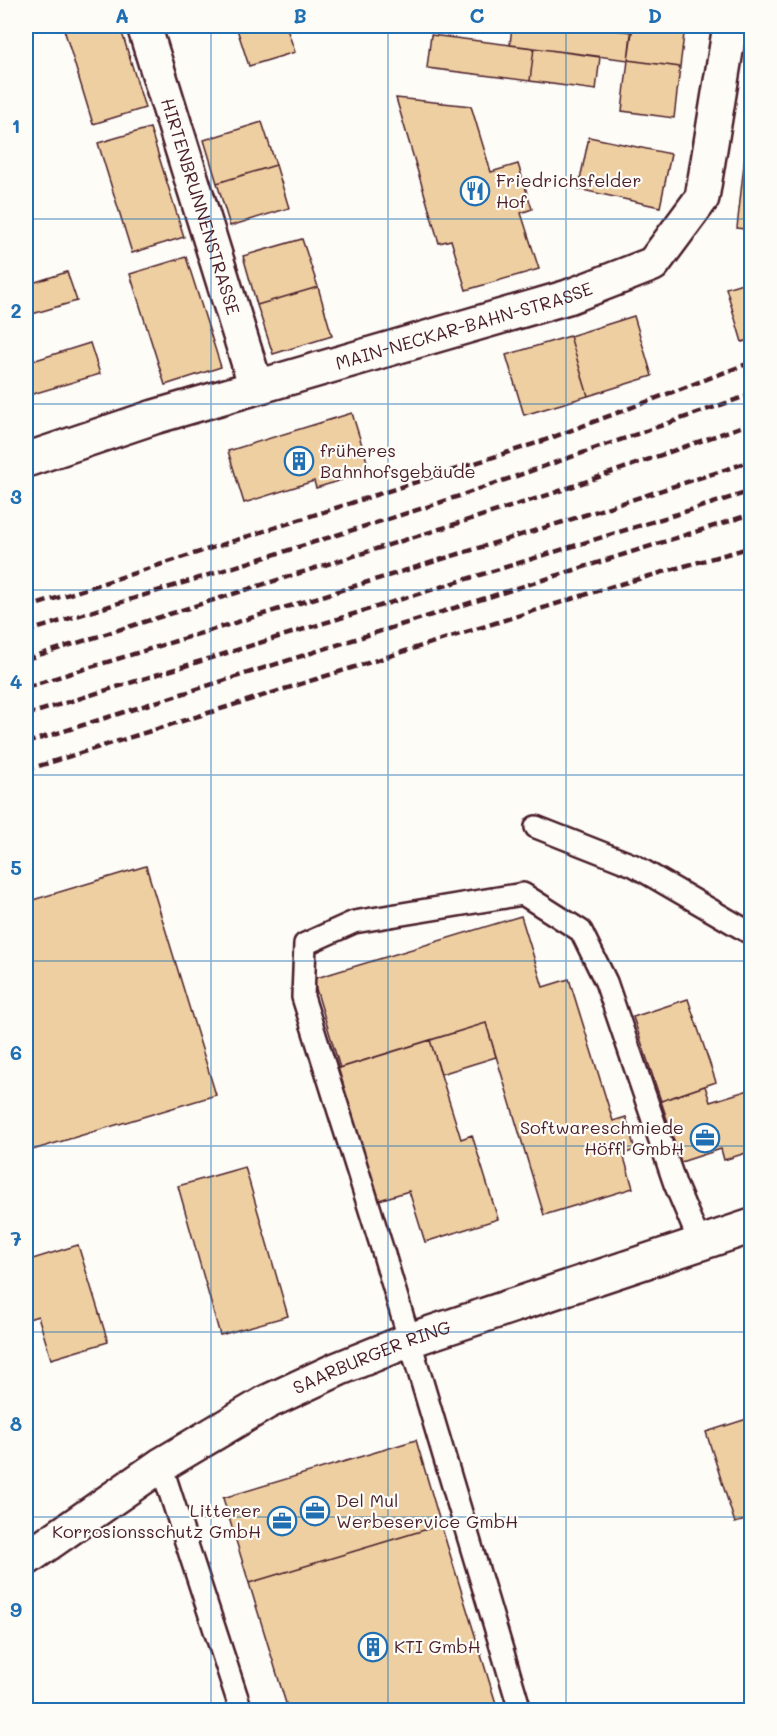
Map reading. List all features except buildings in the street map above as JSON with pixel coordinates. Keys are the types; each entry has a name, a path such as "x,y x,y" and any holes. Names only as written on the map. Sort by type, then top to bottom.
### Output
{"street":[{"name":"HIRTENBRUNNENSTRASSE","path":"144,26 256,387"},
{"name":"MAIN-NECKAR-BAHN-STRASSE","path":"26,460 256,387 568,297 653,264 702,198 730,26"},
{"name":"SAARBURGER RING","path":"26,1558 161,1465 267,1402 338,1368 410,1340 752,1226"},
{"path":"707,1241 752,1249"}],"lane":[{"path":"536,827 635,866 752,934"},
{"path":"520,1710 410,1340 303,997 305,944 354,922 523,894 581,932 606,982 675,1184 707,1241"},
{"path":"161,1465 241,1710"}],"railway":[{"path":"26,608 540,442 752,362"},
{"path":"26,632 436,504 752,394"},
{"path":"26,659 551,494 752,423"},
{"path":"26,687 563,522 752,461"},
{"path":"26,715 752,491"},
{"path":"26,743 752,514"},
{"path":"26,770 610,587 752,547"}],"place":[{"name":"Friedrichsfelder Hof","path":"475,191"},
{"name":"früheres Bahnhofsgebäude","path":"299,461"},
{"name":"Softwareschmiede Höffl GmbH","path":"705,1138"},
{"name":"Del Mul Werbeservice GmbH","path":"315,1511"},
{"name":"Litterer Korrosionsschutz GmbH","path":"282,1521"},
{"name":"KTI GmbH","path":"373,1647"}]}
